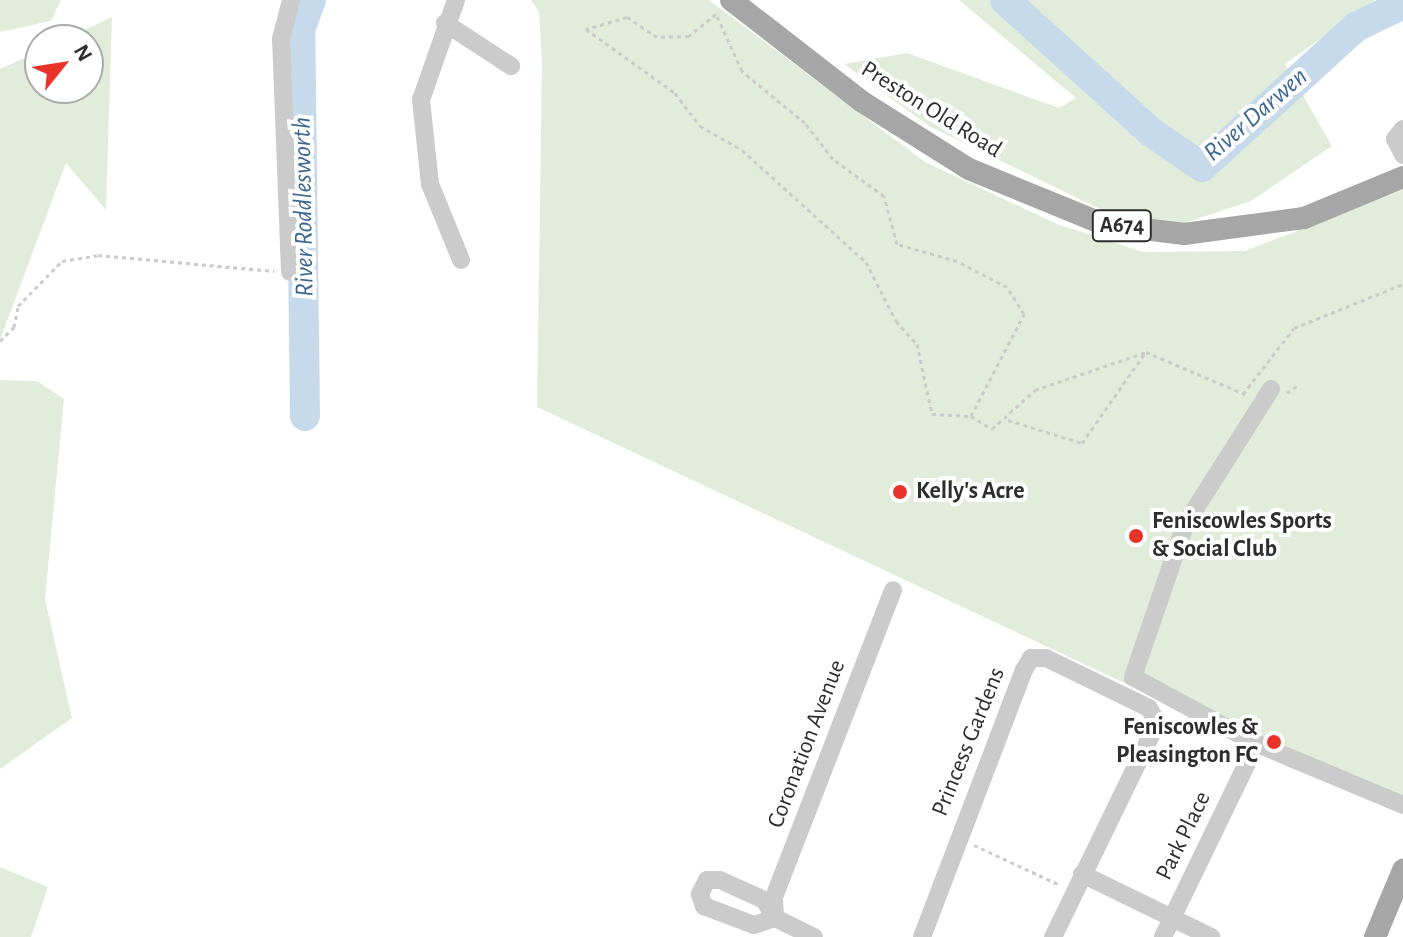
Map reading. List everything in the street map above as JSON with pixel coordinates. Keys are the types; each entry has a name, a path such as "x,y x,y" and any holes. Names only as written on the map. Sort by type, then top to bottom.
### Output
{"main road":[{"name":"Preston Old Road","path":"731,0 861,101 969,169 1103,224 1184,234 1304,218 1403,177"},
{"path":"1375,937 1401,878"}],"street":[{"path":"290,272 281,39 291,0"},
{"path":"456,0 445,23 421,100 430,184 461,260"},
{"path":"445,23 511,66"},
{"path":"1403,129 1395,139 1403,155"},
{"path":"1258,394 1185,525 1133,677 1255,743 1403,805"},
{"name":"Coronation Avenue","path":"814,937 775,918 774,897 893,590"},
{"name":"Princess Gardens","path":"922,937 956,837 1024,670 1031,658 1046,658 1149,708 1157,723 1053,937"},
{"name":"Park Place","path":"1163,937 1250,757"},
{"path":"1078,883 1171,918 1211,937"}],"path":[{"path":"971,416 1024,314 1007,287 957,261 897,244 884,196 833,159 805,123 742,71 716,14 689,36 657,37 627,17 586,29 675,93 700,126 742,150 844,240 917,344 932,414 971,416 992,429 1008,420 1035,390 1146,352 1258,394 1294,328 1403,284"},
{"path":"0,341 14,327 18,306 62,261 98,255 290,272"},
{"path":"1008,420 1082,443 1146,352"},
{"path":"956,837 1078,883"}],"green space":[{"path":"0,0 61,0 51,21 24,24 24,27 0,32"},
{"path":"531,0 709,0 925,162 1057,224 1143,252 1245,251 1403,190 1403,814 537,407 542,62 539,12"},
{"path":"959,0 1375,0 1285,64 1332,146 1251,201 1182,224 1102,210 929,126 844,64 907,53 1059,108 1076,98"},
{"path":"112,17 106,210 66,163 0,340 0,69 24,58 24,104 104,104 104,24 97,24"},
{"path":"0,380 37,381 64,399 45,599 72,718 0,769"},
{"path":"0,867 48,887 31,937 0,937"}],"waterway":[{"name":"River Roddlesworth","path":"305,416 300,30 311,0"},
{"name":"River Darwen","path":"1005,0 1151,132 1202,167 1356,27 1403,4"}],"place":[{"name":"Kelly's Acre","path":"900,492"},
{"name":"Feniscowles Sports & Social Club","path":"1136,536"},
{"name":"Feniscowles & Pleasington FC","path":"1274,742"}]}
